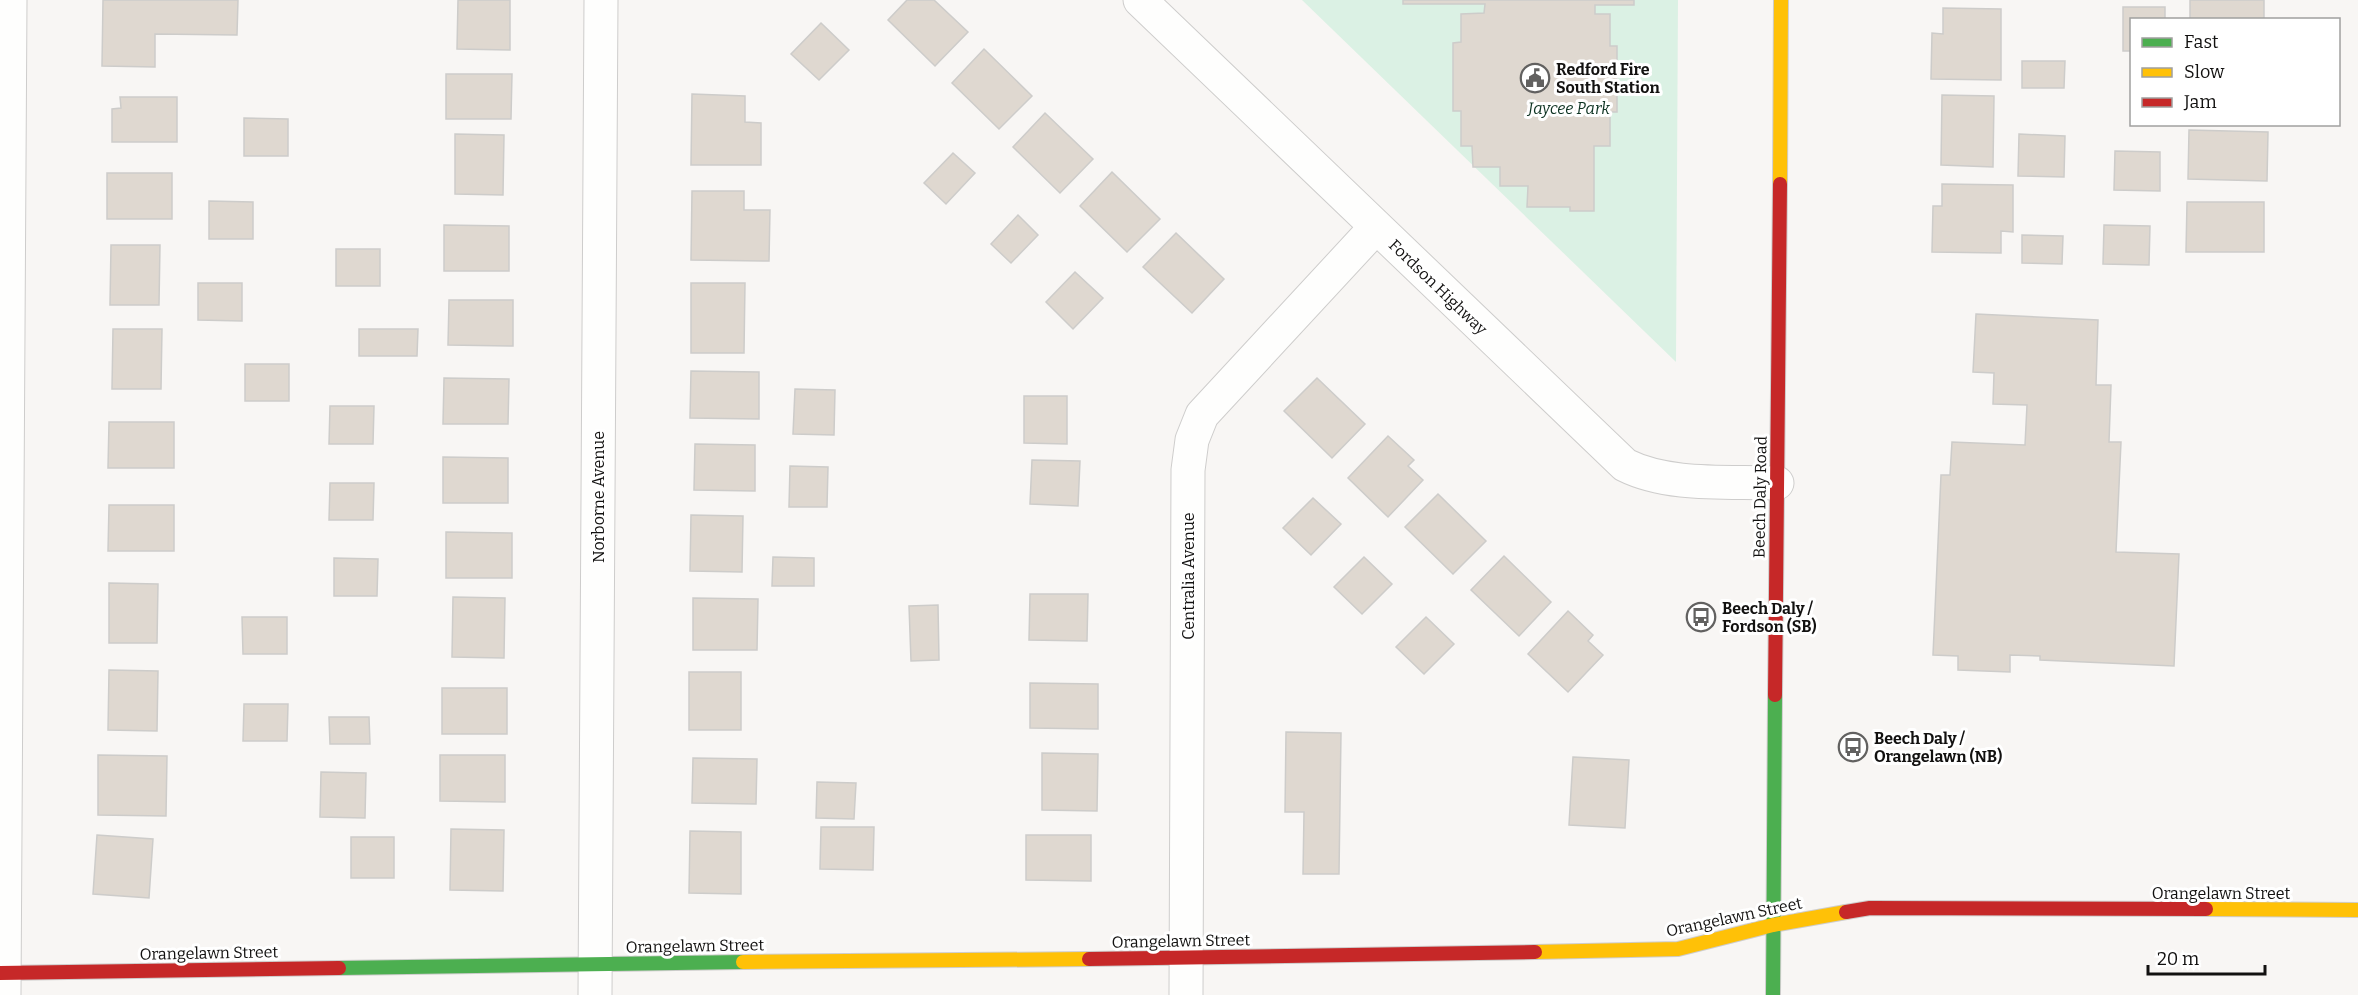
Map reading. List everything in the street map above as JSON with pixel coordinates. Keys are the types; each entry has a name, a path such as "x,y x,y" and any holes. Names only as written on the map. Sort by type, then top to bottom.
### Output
{"street":[{"path":"2,980 10,0"},
{"name":"Norborne Avenue","path":"595,979 601,0"},
{"name":"Fordson Highway","path":"1140,0 1625,465 1643,474 1662,479 1777,483"},
{"name":"Beech Daly Road","path":"1773,995 1780,0"},
{"name":"Centralia Avenue","path":"1186,995 1188,470 1192,440 1202,415 1376,227"},
{"name":"Orangelawn Street","path":"2,980 595,979 1186,958 1678,949 1773,925 1870,908 2358,910"}],"green space":[{"name":"Jaycee Park","path":"1302,0 1678,0 1676,362"}],"building":[{"path":"103,0 238,0 237,35 155,34 155,67 102,66"},
{"path":"458,0 510,0 510,50 457,49"},
{"path":"907,0 934,0 968,32 935,66 888,20"},
{"name":"Redford Fire South Station","path":"1403,0 1634,0 1634,5 1595,5 1595,14 1610,14 1610,46 1617,46 1617,112 1610,112 1610,146 1594,146 1594,211 1570,211 1570,207 1527,207 1528,186 1500,186 1500,167 1473,167 1472,146 1461,146 1461,111 1453,111 1453,43 1461,42 1461,14 1484,13 1485,4 1403,4"},
{"path":"2190,0 2264,0 2264,18 2190,18"},
{"path":"2123,7 2165,7 2165,18 2130,18 2130,51 2123,51"},
{"path":"1943,8 2001,9 2001,80 1931,79 1932,33 1943,34"},
{"path":"821,23 849,50 819,80 791,54"},
{"path":"984,49 1032,96 999,129 952,83"},
{"path":"2022,61 2065,61 2064,88 2022,88"},
{"path":"446,74 512,74 511,119 446,119"},
{"path":"692,94 745,96 745,122 761,123 761,165 691,165"},
{"path":"1942,95 1994,96 1993,167 1941,165"},
{"path":"120,97 177,97 177,142 112,142 112,109 121,108"},
{"path":"1045,113 1093,159 1060,193 1013,147"},
{"path":"244,118 288,119 288,156 244,156"},
{"path":"2189,130 2268,132 2267,181 2188,179"},
{"path":"455,134 504,135 503,195 455,194"},
{"path":"2019,134 2065,136 2064,177 2018,176"},
{"path":"2115,151 2160,152 2160,191 2114,190"},
{"path":"953,153 975,173 946,204 924,183"},
{"path":"1112,172 1160,219 1127,252 1080,206"},
{"path":"107,173 172,173 172,219 107,219"},
{"path":"1942,184 2013,185 2013,232 2001,231 2001,253 1932,252 1933,206 1942,206"},
{"path":"692,191 744,191 744,210 770,210 769,261 691,260"},
{"path":"209,201 253,202 253,239 209,239"},
{"path":"2187,202 2264,202 2264,252 2186,252"},
{"path":"1018,215 1038,235 1011,263 991,244"},
{"path":"444,225 509,226 509,271 444,271"},
{"path":"2104,225 2150,226 2149,265 2103,264"},
{"path":"1176,233 1224,279 1192,313 1143,267"},
{"path":"2022,235 2063,236 2062,264 2022,263"},
{"path":"111,245 160,245 159,305 110,305"},
{"path":"336,249 380,249 380,286 336,286"},
{"path":"1075,272 1103,298 1073,329 1046,302"},
{"path":"198,283 242,283 242,321 198,320"},
{"path":"691,283 745,283 744,353 691,353"},
{"path":"449,300 513,300 513,346 448,345"},
{"path":"1976,314 2098,320 2096,385 2111,385 2109,442 2121,442 2116,552 2179,554 2174,666 2040,660 2040,656 2010,655 2010,672 1958,670 1958,656 1933,655 1941,475 1950,475 1952,442 2025,445 2027,405 1993,404 1994,373 1973,372"},
{"path":"113,329 162,329 161,389 112,389"},
{"path":"359,329 418,329 417,356 359,356"},
{"path":"245,364 289,364 289,401 245,401"},
{"path":"691,371 759,372 759,419 690,418"},
{"path":"444,378 509,379 508,424 443,424"},
{"path":"1317,378 1365,424 1332,458 1284,411"},
{"path":"795,389 835,390 834,435 793,434"},
{"path":"1024,396 1067,396 1067,444 1024,443"},
{"path":"330,406 374,406 373,444 329,444"},
{"path":"109,422 174,422 174,468 108,468"},
{"path":"1388,436 1414,460 1408,466 1423,480 1388,517 1348,478"},
{"path":"695,444 755,445 755,491 694,490"},
{"path":"443,457 508,458 508,503 443,503"},
{"path":"1032,460 1080,461 1078,506 1030,504"},
{"path":"790,466 828,467 827,507 789,507"},
{"path":"330,483 374,483 373,520 329,520"},
{"path":"1438,494 1486,541 1453,574 1405,527"},
{"path":"1313,498 1341,524 1311,555 1283,528"},
{"path":"109,505 174,505 174,551 108,551"},
{"path":"691,515 743,516 742,572 690,571"},
{"path":"446,532 512,533 512,578 446,578"},
{"path":"1504,556 1551,602 1519,636 1471,590"},
{"path":"773,557 814,558 814,586 772,586"},
{"path":"1364,557 1392,584 1362,614 1334,587"},
{"path":"334,558 378,559 377,596 334,596"},
{"path":"109,583 158,584 157,643 109,643"},
{"path":"1030,594 1088,594 1087,641 1029,640"},
{"path":"453,597 505,598 504,658 452,657"},
{"path":"693,598 758,599 757,650 693,650"},
{"path":"938,605 939,660 911,661 909,606"},
{"path":"1568,611 1593,635 1588,641 1603,655 1568,692 1528,654"},
{"path":"242,617 287,617 287,654 243,654"},
{"path":"1426,617 1454,644 1424,674 1396,647"},
{"path":"109,670 158,671 157,731 108,730"},
{"path":"689,672 741,672 741,730 689,730"},
{"path":"1030,683 1098,684 1098,729 1030,728"},
{"path":"442,688 507,688 507,734 442,734"},
{"path":"244,704 288,704 287,741 243,741"},
{"path":"329,717 369,717 370,744 330,744"},
{"path":"1286,732 1341,733 1339,874 1303,874 1304,812 1285,812"},
{"path":"1042,753 1098,754 1097,811 1042,810"},
{"path":"98,755 167,756 166,816 98,815"},
{"path":"440,755 505,755 505,802 440,801"},
{"path":"1573,757 1629,760 1625,828 1569,825"},
{"path":"693,758 757,759 756,804 692,803"},
{"path":"321,772 366,773 365,818 320,817"},
{"path":"817,782 856,783 854,819 816,818"},
{"path":"821,827 874,827 873,870 820,869"},
{"path":"451,829 504,830 503,891 450,890"},
{"path":"690,831 741,832 741,894 689,893"},
{"path":"97,835 153,839 149,898 93,894"},
{"path":"1026,835 1091,835 1091,881 1026,880"},
{"path":"351,837 394,837 394,878 351,878"}],"traffic: fast":[{"path":"1773,995 1775,695"},
{"path":"339,968 743,962"}],"traffic: slow":[{"path":"1780,184 1781,0"},
{"path":"2206,909 2358,910"},
{"path":"1535,952 1678,949 1773,925 1846,912"},
{"path":"743,962 1089,959"}],"traffic: jam":[{"path":"1775,695 1780,184"},
{"path":"1846,912 1870,908 2206,909"},
{"path":"1089,959 1535,952"},
{"path":"0,973 339,968"}],"place":[{"name":"Redford Fire South Station","path":"1535,78"},
{"name":"Beech Daly / Fordson (SB)","path":"1701,617"},
{"name":"Beech Daly / Orangelawn (NB)","path":"1853,747"}]}
